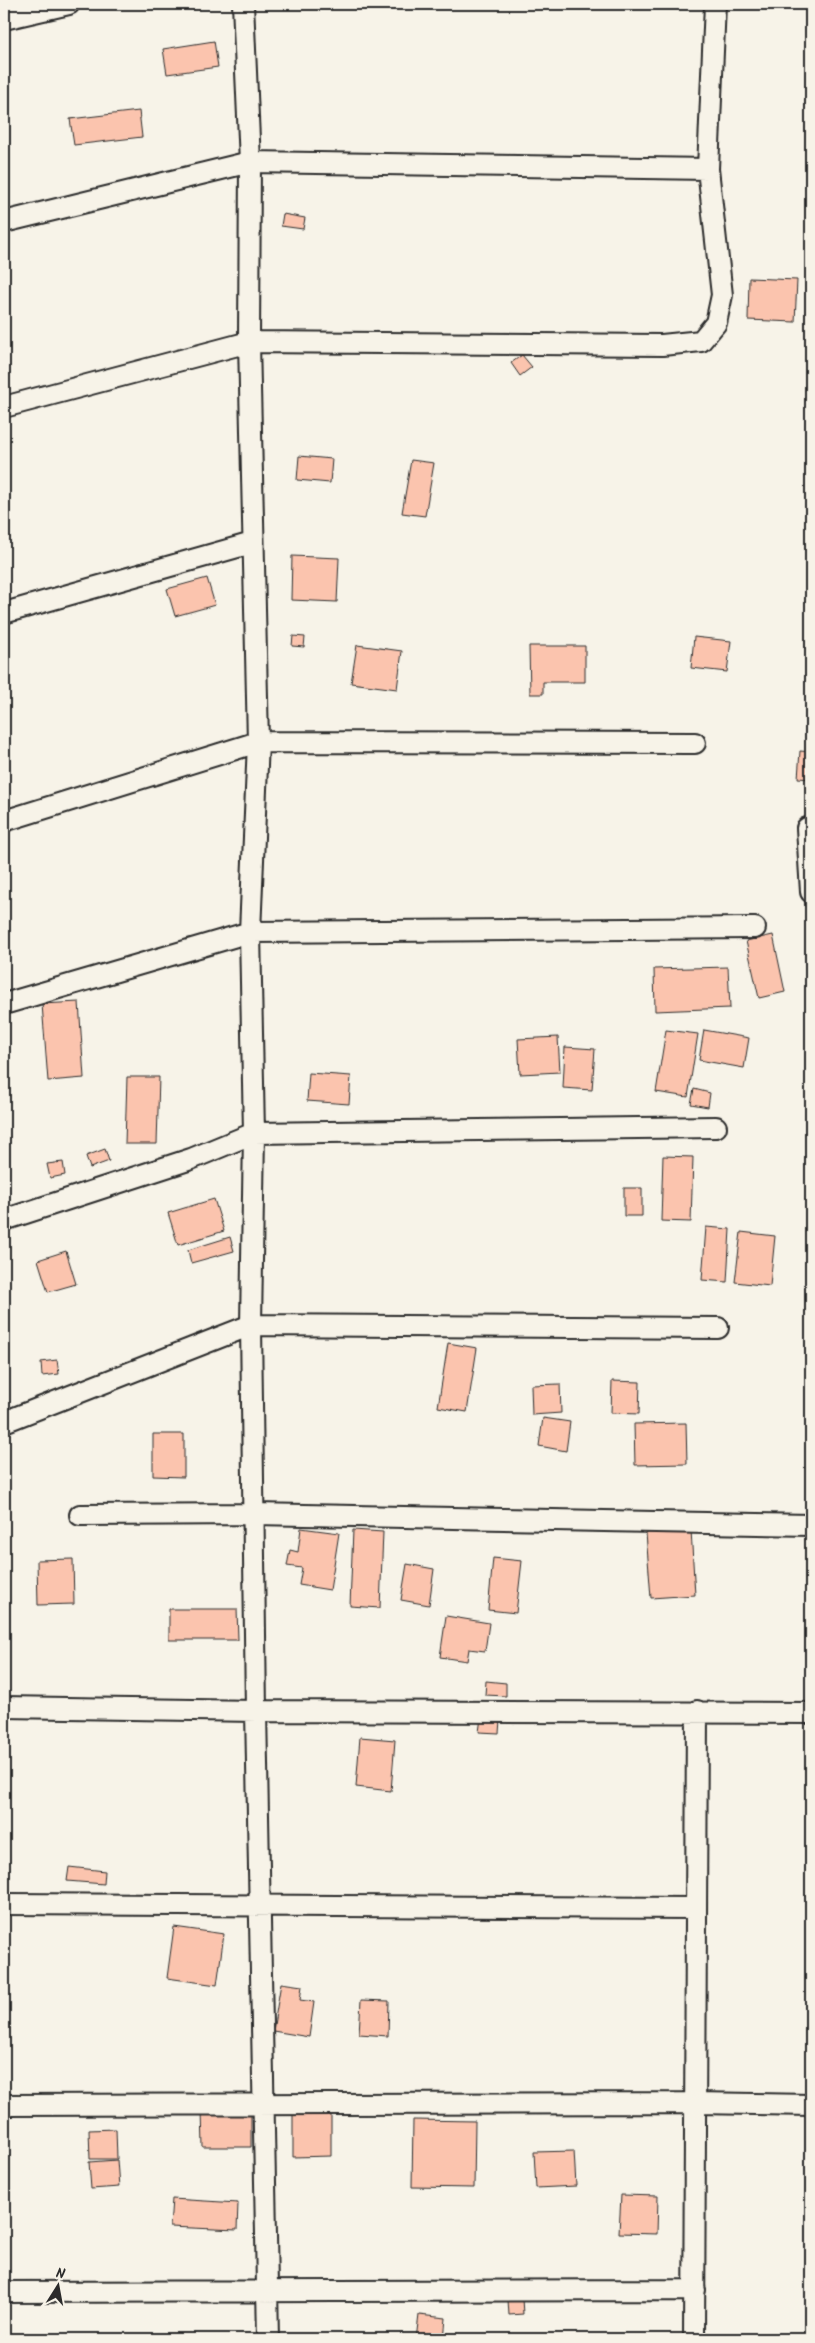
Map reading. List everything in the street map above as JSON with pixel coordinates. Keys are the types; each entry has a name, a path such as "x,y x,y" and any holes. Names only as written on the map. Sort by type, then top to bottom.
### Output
{"street":[{"path":"4,19 69,4"},
{"path":"243,4 250,162 249,342 252,543 258,742 250,932 254,1133 251,1326 268,2339"},
{"path":"4,407 249,342 662,345 701,341 716,323 722,295 708,169 715,4"},
{"path":"4,222 250,162 708,169"},
{"path":"4,613 252,543"},
{"path":"4,821 258,742 695,743"},
{"path":"809,828 811,892"},
{"path":"4,1004 250,932 754,928"},
{"path":"4,1220 191,1159 254,1133 716,1127"},
{"path":"4,1422 251,1326 718,1328"},
{"path":"80,1516 255,1514 811,1526"},
{"path":"4,1707 256,1711 697,1711 811,1713"},
{"path":"694,2339 697,1711"},
{"path":"4,1904 260,1907 696,1908"},
{"path":"4,2105 696,2103 811,2106"},
{"path":"4,2292 695,2290"}],"building":[{"path":"214,41 218,67 167,74 163,49"},
{"path":"139,111 142,137 74,145 70,119"},
{"path":"283,214 305,218 303,229 281,226"},
{"path":"749,278 797,280 795,322 748,320"},
{"path":"522,355 532,367 520,376 511,363"},
{"path":"299,456 332,459 330,483 297,480"},
{"path":"411,460 434,463 425,516 402,513"},
{"path":"292,556 339,558 337,602 291,600"},
{"path":"207,578 215,605 175,616 167,589"},
{"path":"293,636 305,637 304,647 292,646"},
{"path":"694,637 731,641 727,672 691,668"},
{"path":"357,645 402,651 397,689 351,683"},
{"path":"529,646 585,646 585,682 543,682 543,694 530,694"},
{"path":"800,751 811,752 811,779 798,778"},
{"path":"773,935 785,992 759,998 746,941"},
{"path":"728,967 730,1008 655,1011 654,969"},
{"path":"79,1002 84,1078 48,1081 42,1004"},
{"path":"666,1030 698,1034 688,1097 656,1092"},
{"path":"704,1030 749,1038 744,1068 699,1060"},
{"path":"558,1037 560,1072 520,1074 518,1039"},
{"path":"565,1047 595,1049 592,1090 563,1088"},
{"path":"309,1073 351,1076 349,1104 307,1101"},
{"path":"127,1077 159,1077 157,1144 125,1144"},
{"path":"694,1089 710,1093 708,1107 691,1104"},
{"path":"105,1149 109,1161 90,1168 86,1156"},
{"path":"663,1156 693,1157 691,1222 661,1221"},
{"path":"63,1162 65,1175 50,1178 47,1164"},
{"path":"624,1188 642,1188 642,1216 624,1216"},
{"path":"214,1199 224,1231 178,1245 168,1213"},
{"path":"706,1227 730,1229 727,1282 702,1280"},
{"path":"741,1232 775,1236 770,1286 735,1282"},
{"path":"230,1237 234,1251 191,1263 188,1250"},
{"path":"66,1251 76,1284 48,1292 38,1260"},
{"path":"448,1343 477,1348 467,1412 438,1407"},
{"path":"57,1360 59,1374 42,1376 41,1362"},
{"path":"612,1381 640,1382 639,1414 611,1413"},
{"path":"560,1384 561,1413 532,1415 531,1385"},
{"path":"543,1418 570,1422 566,1451 539,1446"},
{"path":"686,1423 687,1464 635,1465 634,1424"},
{"path":"153,1434 184,1434 184,1477 153,1476"},
{"path":"301,1528 339,1533 330,1590 299,1585 302,1568 287,1566 290,1550 298,1552"},
{"path":"353,1530 383,1532 380,1608 350,1606"},
{"path":"691,1530 695,1595 651,1598 646,1533"},
{"path":"493,1558 522,1561 516,1613 488,1610"},
{"path":"73,1559 74,1604 38,1605 37,1560"},
{"path":"407,1564 434,1569 429,1605 401,1600"},
{"path":"169,1609 237,1609 238,1640 169,1640"},
{"path":"446,1616 489,1623 485,1651 469,1649 467,1661 440,1657"},
{"path":"486,1681 506,1683 506,1696 485,1695"},
{"path":"481,1718 500,1720 499,1733 479,1732"},
{"path":"360,1737 395,1740 391,1791 356,1787"},
{"path":"69,1867 105,1871 104,1884 67,1881"},
{"path":"174,1927 224,1934 217,1985 167,1978"},
{"path":"281,1983 302,1986 300,2000 314,2002 309,2037 273,2031"},
{"path":"361,2000 389,2001 388,2036 359,2034"},
{"path":"251,2109 251,2147 203,2147 202,2110"},
{"path":"293,2113 331,2113 331,2156 293,2157"},
{"path":"413,2120 475,2121 474,2188 412,2187"},
{"path":"116,2129 117,2159 90,2159 89,2130"},
{"path":"574,2151 576,2186 536,2188 534,2152"},
{"path":"117,2160 119,2187 91,2189 89,2162"},
{"path":"621,2195 658,2196 657,2234 619,2233"},
{"path":"172,2199 238,2203 237,2230 170,2227"},
{"path":"522,2299 523,2314 509,2315 508,2300"},
{"path":"419,2315 446,2318 444,2339 416,2339"}]}
